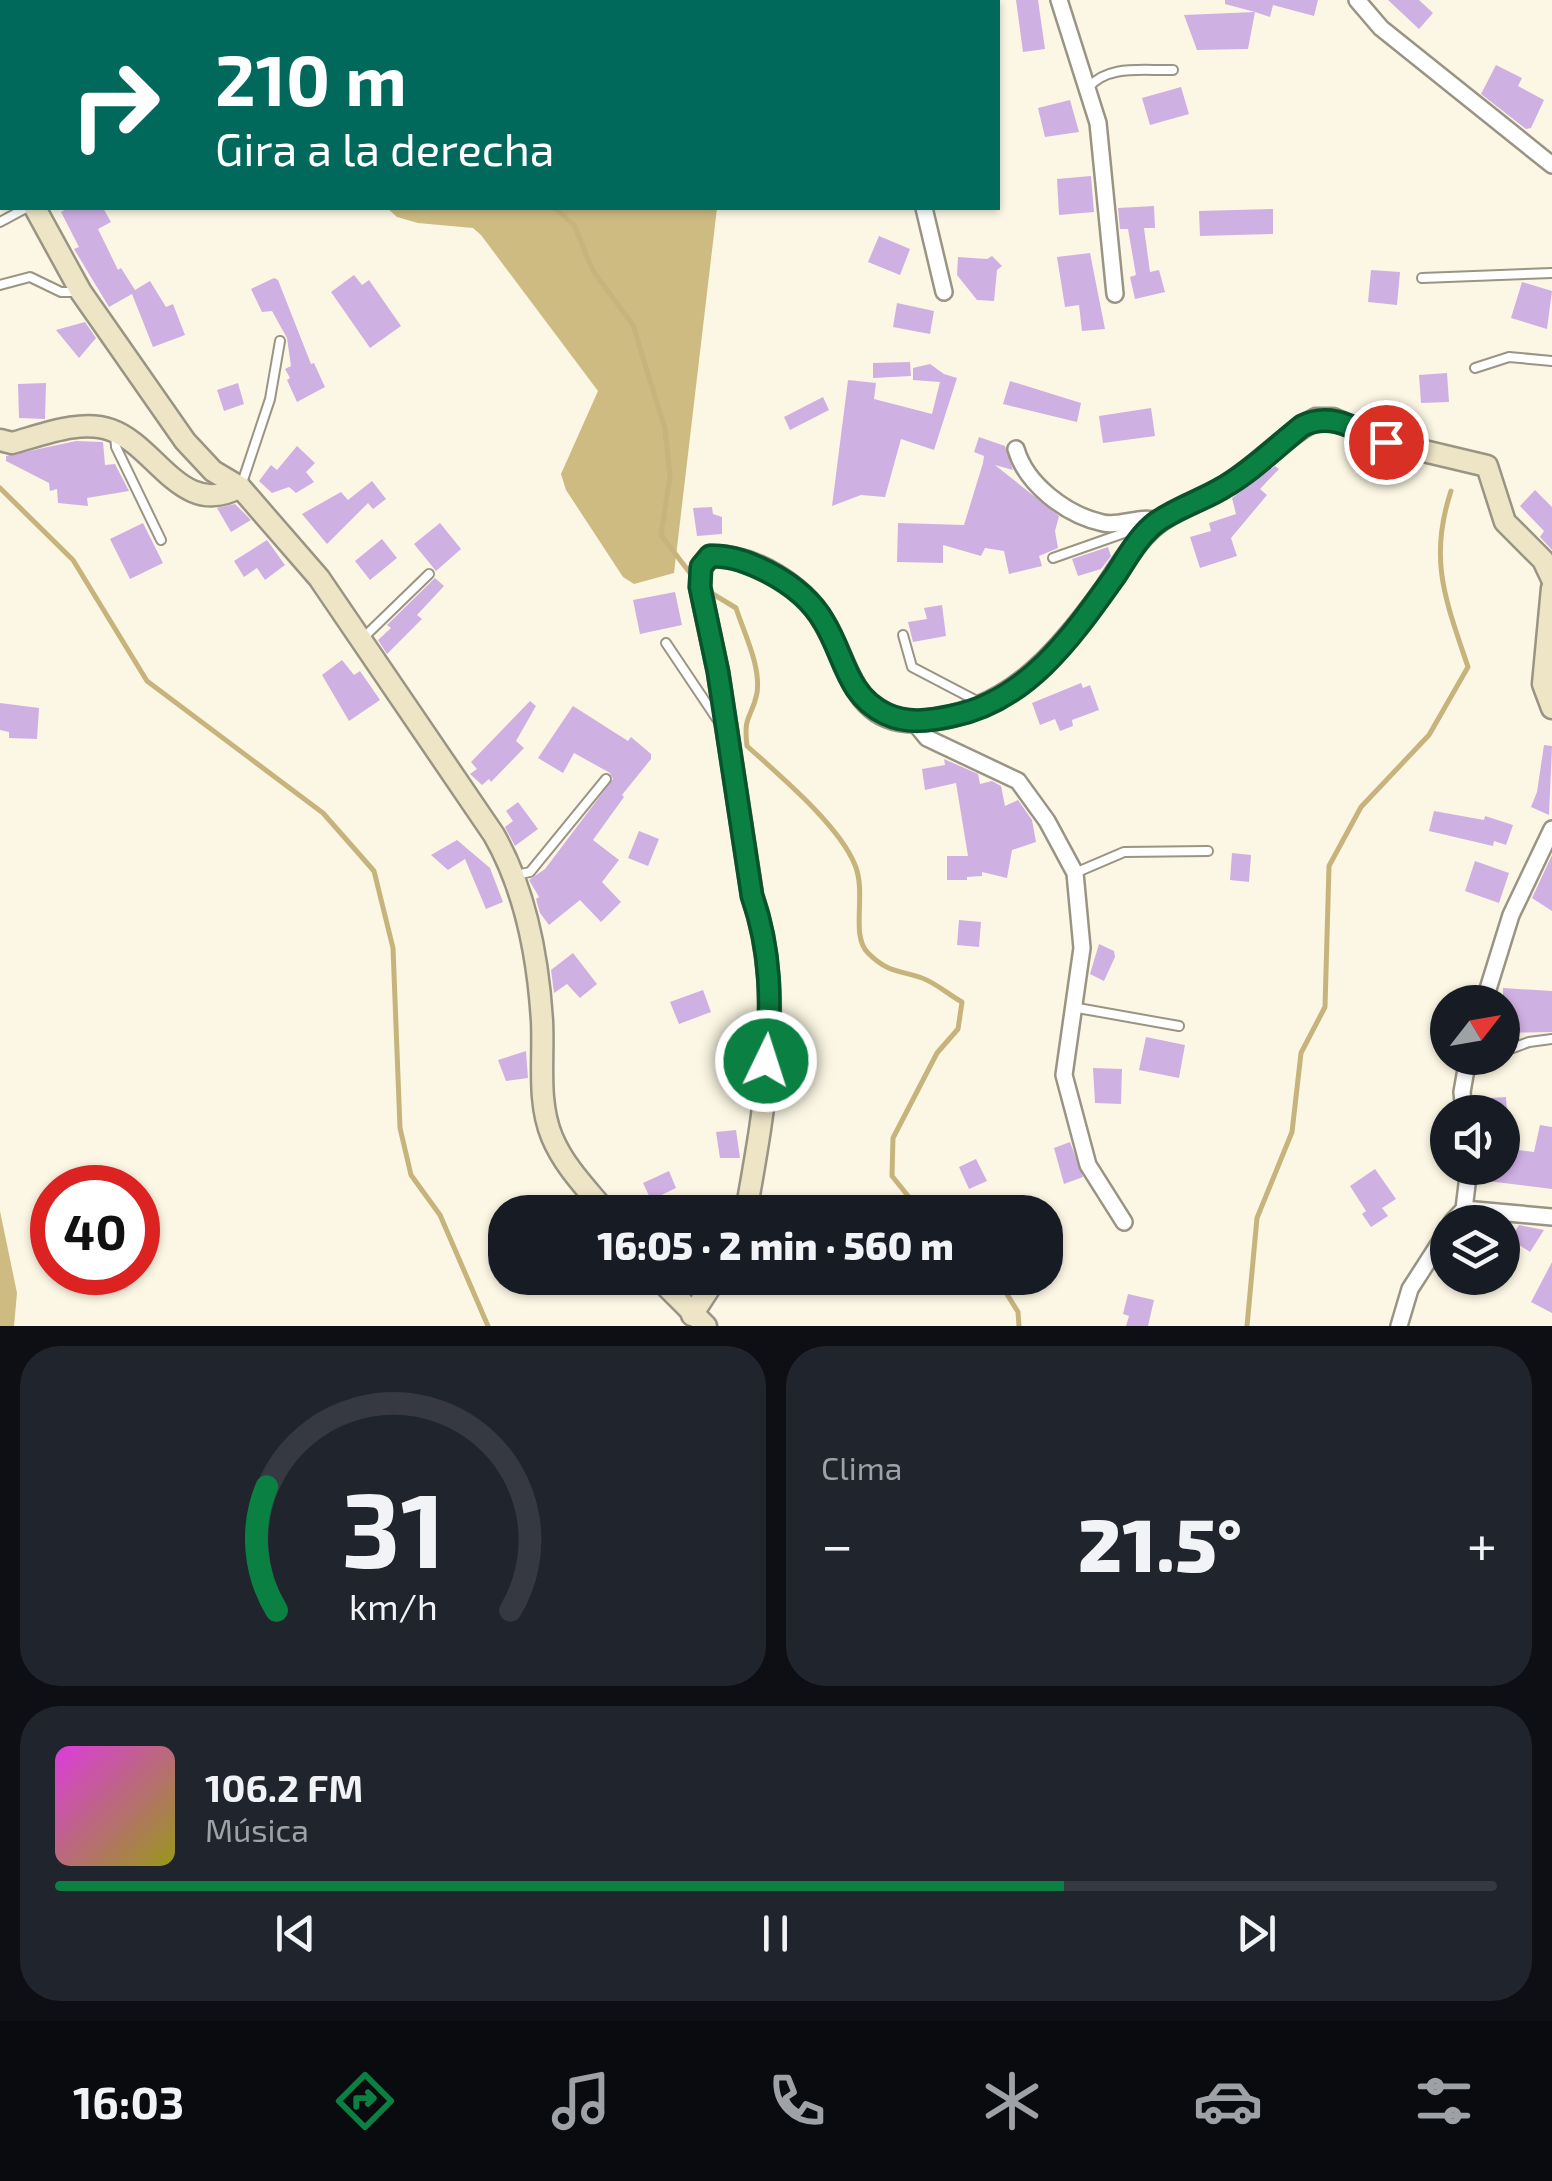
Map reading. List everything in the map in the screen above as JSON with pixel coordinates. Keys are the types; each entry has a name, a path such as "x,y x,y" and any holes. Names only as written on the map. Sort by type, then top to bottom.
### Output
{"street":[{"path":"1059,0 1098,123 1100,179 1115,294"},
{"path":"1357,0 1380,28 1552,165"},
{"path":"36,210 81,292 184,441 213,471 240,487 319,578 494,835 516,875 527,914 542,1016 543,1104 551,1135 565,1162 592,1195"},
{"path":"924,210 944,292"},
{"path":"748,1195 769,1026 768,960 764,931 752,896 700,587 701,567 710,556 726,556 762,569 803,595 824,622 863,701 889,716 914,722 986,706 1019,688 1048,662 1082,622 1143,535 1158,521 1227,486 1302,426 1325,418 1386,442 1487,466 1505,522 1543,560 1552,579"},
{"path":"0,440 12,443 87,426 114,431 178,486 214,496 240,487"},
{"path":"1016,449 1022,469 1062,504 1105,524 1146,517 1158,521"},
{"path":"1552,588 1543,684 1552,708"},
{"path":"914,722 927,738 1018,782 1076,873 1082,948 1064,1075 1088,1164 1124,1222"},
{"path":"1489,985 1511,915 1552,829"},
{"path":"1520,1214 1552,1217"},
{"path":"1399,1326 1410,1289 1430,1258"},
{"path":"675,1295 699,1320 709,1295"}],"lane":[{"path":"1088,88 1111,72 1173,70"},
{"path":"0,222 22,210"},
{"path":"1422,278 1552,273"},
{"path":"0,285 30,277 61,292 81,292"},
{"path":"240,487 270,399 280,341"},
{"path":"1475,368 1509,357 1552,361"},
{"path":"114,431 116,448 161,540"},
{"path":"1053,558 1158,521"},
{"path":"362,639 429,574"},
{"path":"903,635 912,666 986,706"},
{"path":"666,644 727,732"},
{"path":"516,875 530,872 606,780"},
{"path":"1076,873 1124,852 1208,851"},
{"path":"1072,1007 1179,1026"},
{"path":"1520,1046 1552,1040"}],"shaded area":[{"path":"389,210 717,210 674,573 634,584 623,577 566,490 561,474 598,391 481,235 473,228 397,217"},
{"path":"0,1211 17,1293 14,1326 0,1326"}],"building":[{"path":"1016,0 1038,0 1045,49 1023,52"},
{"path":"1225,0 1318,0 1314,16 1273,5 1270,17 1225,4"},
{"path":"1388,0 1419,0 1433,13 1419,29"},
{"path":"1255,12 1248,49 1197,50 1184,15"},
{"path":"1496,65 1522,78 1518,86 1544,100 1531,128 1526,129 1481,94"},
{"path":"1181,87 1189,114 1150,125 1142,98"},
{"path":"1070,100 1079,132 1045,137 1038,108"},
{"path":"1091,176 1094,212 1059,215 1057,179"},
{"path":"1154,206 1155,228 1144,228 1150,272 1159,270 1165,292 1135,299 1130,277 1136,275 1128,229 1120,229 1118,208"},
{"path":"1273,209 1273,234 1200,236 1199,211"},
{"path":"104,210 111,222 98,229 118,270 121,268 135,290 150,281 166,307 173,304 185,335 153,347 132,294 109,307 74,249 79,247 61,212"},
{"path":"879,236 910,249 900,275 868,262"},
{"path":"1090,253 1105,329 1082,331 1079,305 1065,307 1057,257"},
{"path":"992,256 1002,266 997,270 994,301 977,300 957,275 958,257"},
{"path":"1371,270 1400,272 1397,305 1368,302"},
{"path":"354,275 362,285 369,280 401,326 370,348 331,292"},
{"path":"274,278 325,387 297,402 285,369 291,366 287,338 272,311 262,312 251,289"},
{"path":"1522,282 1552,291 1547,329 1511,318"},
{"path":"897,303 934,311 930,334 893,327"},
{"path":"85,322 96,338 79,358 56,330"},
{"path":"910,362 911,376 873,378 873,363"},
{"path":"930,364 957,378 934,450 901,439 885,497 861,495 832,506 848,380 876,383 874,399 932,414 940,382 913,380 913,368"},
{"path":"1447,373 1449,402 1421,403 1419,375"},
{"path":"1010,381 1081,403 1077,422 1003,404"},
{"path":"46,383 45,419 19,418 18,384"},
{"path":"238,383 244,404 224,411 217,390"},
{"path":"823,397 829,410 790,430 784,417"},
{"path":"1151,408 1155,436 1103,443 1099,416"},
{"path":"979,437 1005,446 1013,470 995,465 1059,516 1055,531 1058,548 1039,556 1042,566 1009,574 1004,551 985,548 981,556 943,545 943,563 897,562 898,523 964,525 983,463 984,456 974,452"},
{"path":"76,441 103,442 105,465 115,464 129,491 87,498 88,506 58,503 57,489 50,491 49,483 6,461 6,456"},
{"path":"297,446 315,463 306,472 314,482 296,493 289,487 272,493 259,481 271,465 277,470"},
{"path":"1275,466 1279,469 1260,489 1267,495 1231,538 1237,556 1200,568 1190,537 1211,531 1209,523 1236,514 1232,498"},
{"path":"372,481 386,499 373,509 368,503 327,544 302,514 341,492 348,500"},
{"path":"1535,490 1552,507 1552,550 1540,537 1544,531 1520,506"},
{"path":"235,504 251,520 231,532 217,508"},
{"path":"712,507 713,514 722,517 722,534 697,536 693,508"},
{"path":"143,523 163,563 130,579 110,539"},
{"path":"440,523 461,549 436,571 414,544"},
{"path":"382,539 397,558 370,580 355,561"},
{"path":"267,540 285,565 265,580 257,568 244,577 234,561"},
{"path":"1108,547 1111,556 1101,569 1078,576 1072,559"},
{"path":"435,578 444,586 417,615 422,619 387,654 378,640 391,628 387,625"},
{"path":"675,592 682,625 640,634 633,600"},
{"path":"942,605 946,636 913,642 908,622 927,619 924,608"},
{"path":"342,660 354,675 360,671 380,700 349,721 322,675"},
{"path":"1081,683 1083,688 1090,685 1099,710 1072,720 1073,726 1060,731 1055,719 1040,725 1032,703"},
{"path":"530,701 536,706 516,741 524,748 491,782 489,779 482,785 470,774 477,769 471,762"},
{"path":"0,703 39,708 37,739 9,738 9,732 0,730"},
{"path":"573,706 628,741 631,737 651,754 651,759 593,840 619,860 602,882 621,902 601,922 580,900 549,925 540,913 536,899 539,897 529,880 545,869 613,779 610,773 574,753 563,773 538,758"},
{"path":"1544,745 1552,746 1549,815 1531,807"},
{"path":"944,759 978,774 980,784 992,781 1001,786 1005,806 1018,800 1032,820 1036,842 1012,850 1007,878 982,872 982,876 967,880 947,880 947,856 968,856 956,783 925,790 922,769 945,765"},
{"path":"518,802 538,829 515,846 505,827 513,821 506,811"},
{"path":"1434,811 1484,820 1485,816 1513,825 1506,845 1494,841 1493,846 1429,831"},
{"path":"639,831 659,839 648,866 628,858"},
{"path":"457,840 490,868 503,902 486,909 465,859 448,870 431,855"},
{"path":"1232,853 1251,855 1249,882 1230,880"},
{"path":"1552,855 1552,911 1532,898"},
{"path":"1475,861 1509,873 1499,903 1465,891"},
{"path":"959,920 981,922 979,947 957,945"},
{"path":"1099,944 1114,951 1115,957 1104,981 1090,974"},
{"path":"573,953 597,984 580,998 567,984 554,993 551,970"},
{"path":"1520,989 1552,991 1552,1032 1520,1033"},
{"path":"703,990 711,1012 679,1024 670,1002"},
{"path":"1146,1037 1185,1045 1179,1078 1139,1070"},
{"path":"526,1051 528,1078 506,1081 498,1060"},
{"path":"1093,1068 1122,1069 1121,1104 1095,1103"},
{"path":"1540,1125 1552,1127 1552,1189 1520,1185 1520,1150 1534,1152"},
{"path":"736,1130 740,1158 720,1158 716,1132"},
{"path":"1070,1142 1083,1177 1064,1184 1054,1148"},
{"path":"976,1159 987,1181 969,1189 959,1167"},
{"path":"1375,1169 1396,1199 1382,1208 1388,1216 1371,1227 1350,1186"},
{"path":"669,1171 676,1188 661,1195 649,1195 643,1183"},
{"path":"1520,1225 1544,1230 1530,1252 1520,1246"},
{"path":"1552,1262 1552,1313 1531,1302"},
{"path":"1128,1294 1154,1300 1148,1326 1126,1326 1129,1316 1123,1314"}],"waterway":[{"path":"557,210 574,225 593,271 633,325 665,429 670,476 661,535 693,577"},
{"path":"0,488 73,560 147,681 323,813 374,871 393,948 400,1128 411,1175 440,1215 488,1326"},
{"path":"1247,1326 1257,1218 1292,1132 1301,1053 1325,1007 1329,866 1361,807 1429,735 1468,667 1447,601 1440,560 1451,491"},
{"path":"708,591 736,608 754,661 758,683 747,722 747,746 807,801 847,850 858,876 863,945 882,964 927,980 962,1002 958,1029 937,1053 893,1138 892,1176 907,1195"},
{"path":"1008,1295 1018,1312 1019,1326"}],"route":[{"path":"766,1061 768,960 764,931 752,896 718,672 700,587 701,567 710,556 726,556 762,569 803,595 824,622 863,701 889,716 914,722 931,720 986,706 1019,688 1048,662 1082,622 1143,535 1158,521 1227,486 1302,426 1333,419 1386,442"}]}
